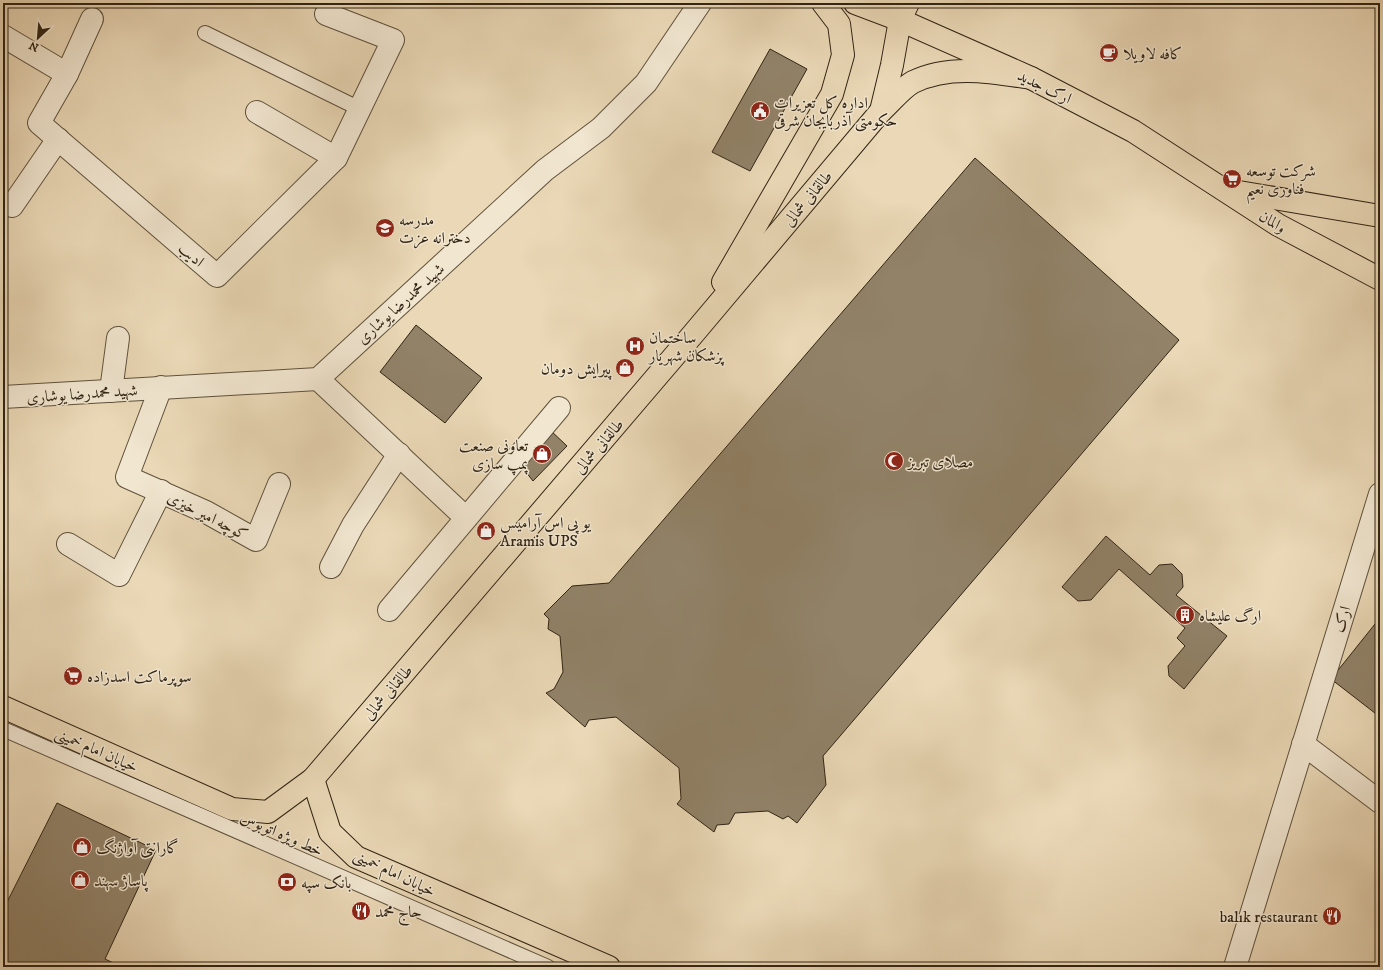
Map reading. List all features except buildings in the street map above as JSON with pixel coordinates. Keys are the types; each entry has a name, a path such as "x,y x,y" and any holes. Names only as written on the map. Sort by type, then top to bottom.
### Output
{"main road":[{"path":"694,333 832,94 843,55 839,24 823,3"},
{"name":"ارک جدید","path":"855,3 904,11 1133,131 1224,190"},
{"path":"881,111 904,11"},
{"name":"طالقانی شمالی","path":"313,780 881,111 912,83 939,73 971,71 1031,78"},
{"name":"والمان","path":"1224,190 1380,216"},
{"name":"والمان","path":"1224,190 1278,225 1380,279"},
{"name":"خیابان امام خمینی","path":"3,707 232,809 268,812 313,780 330,832 356,857 609,967"}],"street":[{"name":"شهید محمدرضا یوشاری","path":"3,397 318,379 545,170 601,128 646,83 700,3"},
{"name":"ادیب","path":"67,74 39,123 217,276 336,158 393,40 326,14"},
{"path":"3,36 67,74 92,19"},
{"path":"257,112 336,158"},
{"path":"12,206 58,139"},
{"path":"111,391 118,338"},
{"path":"318,379 466,518"},
{"name":"کوچه امیر خیزی","path":"161,387 126,477 161,491 206,512 256,540 279,484"},
{"path":"390,610 559,408"},
{"path":"331,567 353,525 398,454"},
{"path":"68,544 120,574 161,491"},
{"name":"ارک","path":"1234,967 1380,494"},
{"path":"1303,744 1380,802"}],"lane":[{"path":"205,33 360,109"},
{"name":"خط ویژه اتوبوس","path":"3,729 548,967"}],"place":[{"name":"کافه لاویلا","path":"1109,53"},
{"name":"اداره کل تعزیرات حکومتی آذربایجان شرقی","path":"760,111"},
{"name":"شرکت توسعه فناوری نعیم","path":"1232,179"},
{"name":"مدرسه دخترانه عزت","path":"385,228"},
{"name":"ساختمان پزشکان شهریار","path":"635,346"},
{"name":"پیرایش دومان","path":"625,368"},
{"name":"تعاونی صنعت پمپ سازی","path":"542,454"},
{"name":"مصلای تبریز","path":"894,461"},
{"name":"یو پی اس آرامیس Aramis UPS","path":"486,531"},
{"name":"ارگ علیشاه","path":"1185,615"},
{"name":"سوپرماکت اسدزاده","path":"73,676"},
{"name":"گارانتی آواژنگ","path":"82,847"},
{"name":"پاساژ سهند","path":"80,880"},
{"name":"بانک سپه","path":"287,882"},
{"name":"حاج محمد","path":"361,911"},
{"name":"balık restaurant","path":"1332,916"}]}
